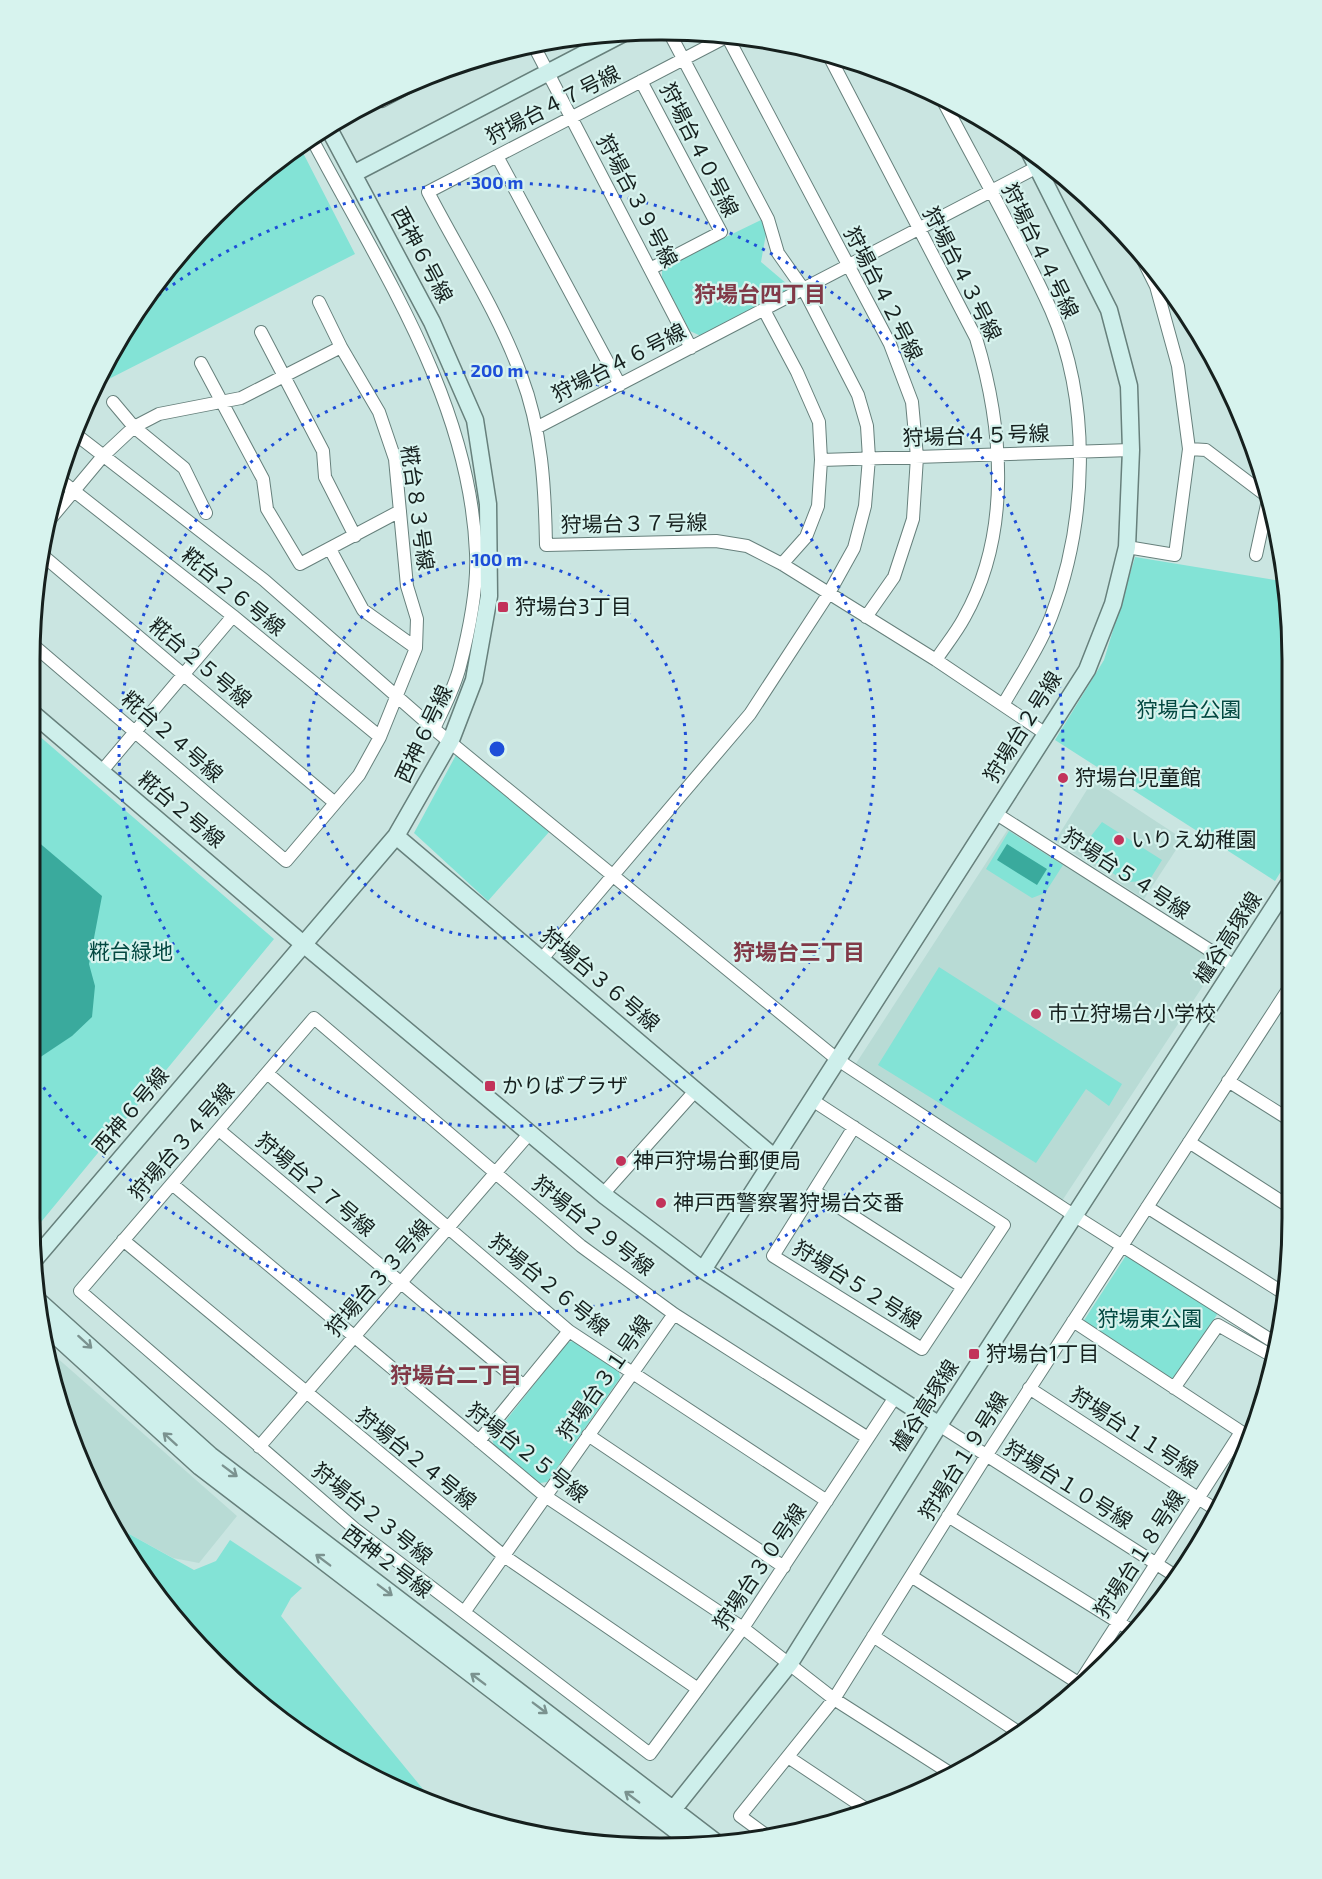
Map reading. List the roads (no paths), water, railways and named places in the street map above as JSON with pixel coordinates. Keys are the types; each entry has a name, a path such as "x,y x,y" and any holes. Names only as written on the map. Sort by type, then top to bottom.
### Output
{"street":[{"path":"541,960 750,714 829,593 854,548 865,506 869,458 867,426 858,395 804,290 778,253 768,219 674,41"},
{"name":"狩場台４７号線","path":"428,192 714,43"},
{"path":"353,174 603,44"},
{"name":"狩場台４２号線","path":"733,45 890,344 912,402 917,457 913,519 894,577 866,617"},
{"name":"狩場台３９号線","path":"537,53 691,348"},
{"name":"狩場台４３号線","path":"833,65 976,338 989,381 998,455 996,520 981,580 964,617 936,660"},
{"name":"狩場台４０号線","path":"641,81 721,232 650,269"},
{"name":"狩場台４４号線","path":"949,112 1051,311 1066,356 1074,396 1079,452 1078,510 1066,568 1050,618 1003,705"},
{"name":"西神６号線","path":"42,1253 302,943 396,836 451,741 474,680 489,596 488,504 475,420 432,322 332,135"},
{"path":"315,145 432,365 451,421 467,487 476,554 473,598 460,668 434,729"},
{"path":"497,156 620,385"},
{"name":"狩場台４６号線","path":"536,428 1037,168"},
{"name":"狩場台２号線","path":"703,1270 1087,670 1113,604 1127,547 1131,450 1129,386 1109,310 1048,176"},
{"name":"狩場台３７号線","path":"428,192 517,366 536,428 544,474 546,545 716,541 747,546 782,564 936,660 1046,734"},
{"path":"1127,547 1175,555 1190,449 1178,366 1161,294"},
{"name":"糀台８３号線","path":"286,861 359,775 398,697 416,648 417,619 407,586 395,459 379,412 341,347 320,302"},
{"path":"764,310 797,372 819,422 821,460 818,507 806,537 782,564"},
{"path":"261,332 323,451 325,477 355,536"},
{"path":"60,507 103,456 134,427 159,414 241,398 341,347"},
{"path":"201,363 263,478 267,509 300,564 400,511"},
{"path":"113,402 134,427 184,468 206,513"},
{"path":"82,439 264,580 434,729 838,1060 1075,1216 1270,1339"},
{"path":"1190,449 1206,450 1257,489"},
{"name":"狩場台４５号線","path":"821,460 1131,450"},
{"name":"糀台２６号線","path":"66,485 233,616 380,737"},
{"path":"1256,555 1264,516"},
{"path":"330,549 363,610 416,648"},
{"name":"糀台２５号線","path":"49,561 334,803"},
{"path":"101,772 233,616"},
{"name":"糀台２４号線","path":"40,651 286,861"},
{"name":"糀台２号線","path":"40,720 302,943 603,1194 703,1270 939,1425"},
{"name":"狩場台５４号線","path":"995,813 1236,967"},
{"name":"狩場台３６号線","path":"396,836 775,1158"},
{"name":"櫨谷高塚線","path":"668,1815 790,1663 939,1425 1282,897"},
{"name":"狩場台１９号線","path":"760,1830 740,1816 834,1699 1029,1388 1282,999"},
{"name":"狩場台３４号線","path":"80,1291 314,1018"},
{"name":"狩場台２９号線","path":"314,1018 581,1246 674,1314 868,1438"},
{"name":"狩場台２６号線","path":"267,1073 568,1330 826,1502"},
{"path":"1228,1081 1282,1115"},
{"path":"603,1194 696,1090"},
{"name":"狩場台５２号線","path":"812,1100 854,1127 1004,1225 922,1349 773,1256 854,1127"},
{"name":"狩場台２７号線","path":"219,1130 524,1386"},
{"name":"狩場台３３号線","path":"259,1447 529,1134"},
{"path":"1189,1142 1282,1202"},
{"name":"狩場台２５号線","path":"172,1184 353,1338 545,1496 743,1628 834,1699 945,1770"},
{"path":"814,1191 963,1287"},
{"path":"1147,1207 1277,1289"},
{"name":"狩場台２４号線","path":"123,1240 504,1556 698,1689"},
{"name":"狩場台２３号線","path":"80,1291 355,1529 650,1754"},
{"name":"西神２号線","path":"47,1308 210,1455 668,1815 688,1837"},
{"name":"狩場台３１号線","path":"465,1611 674,1314"},
{"path":"1073,1321 1243,1433"},
{"path":"1174,1388 1218,1325 1267,1352"},
{"path":"479,1442 568,1330"},
{"name":"西神２号線","path":"51,1331 200,1467 668,1815 705,1837"},
{"name":"狩場台１１号線","path":"1029,1388 1210,1506"},
{"name":"狩場台３０号線","path":"650,1754 743,1628 895,1396"},
{"name":"狩場台１０号線","path":"939,1425 1170,1573"},
{"path":"588,1436 784,1567"},
{"name":"狩場台１８号線","path":"1095,1662 1198,1498 1238,1444"},
{"path":"948,1516 1127,1628"},
{"path":"910,1576 1074,1681"},
{"path":"873,1636 1013,1729"},
{"path":"788,1757 861,1806"}],"place":[{"name":"狩場台3丁目","path":"503,607"},
{"name":"狩場台児童館","path":"1063,778"},
{"name":"いりえ幼稚園","path":"1119,840"},
{"name":"市立狩場台小学校","path":"1036,1014"},
{"name":"かりばプラザ","path":"490,1086"},
{"name":"神戸狩場台郵便局","path":"621,1161"},
{"name":"神戸西警察署狩場台交番","path":"661,1203"},
{"name":"狩場台1丁目","path":"974,1354"}],"district":[{"name":"狩場台四丁目","path":"760,294"},
{"name":"狩場台三丁目","path":"799,952"},
{"name":"狩場台二丁目","path":"456,1375"}],"park label":[{"name":"狩場台公園","path":"1189,710"},
{"name":"糀台緑地","path":"131,952"},
{"name":"狩場東公園","path":"1150,1319"}]}
